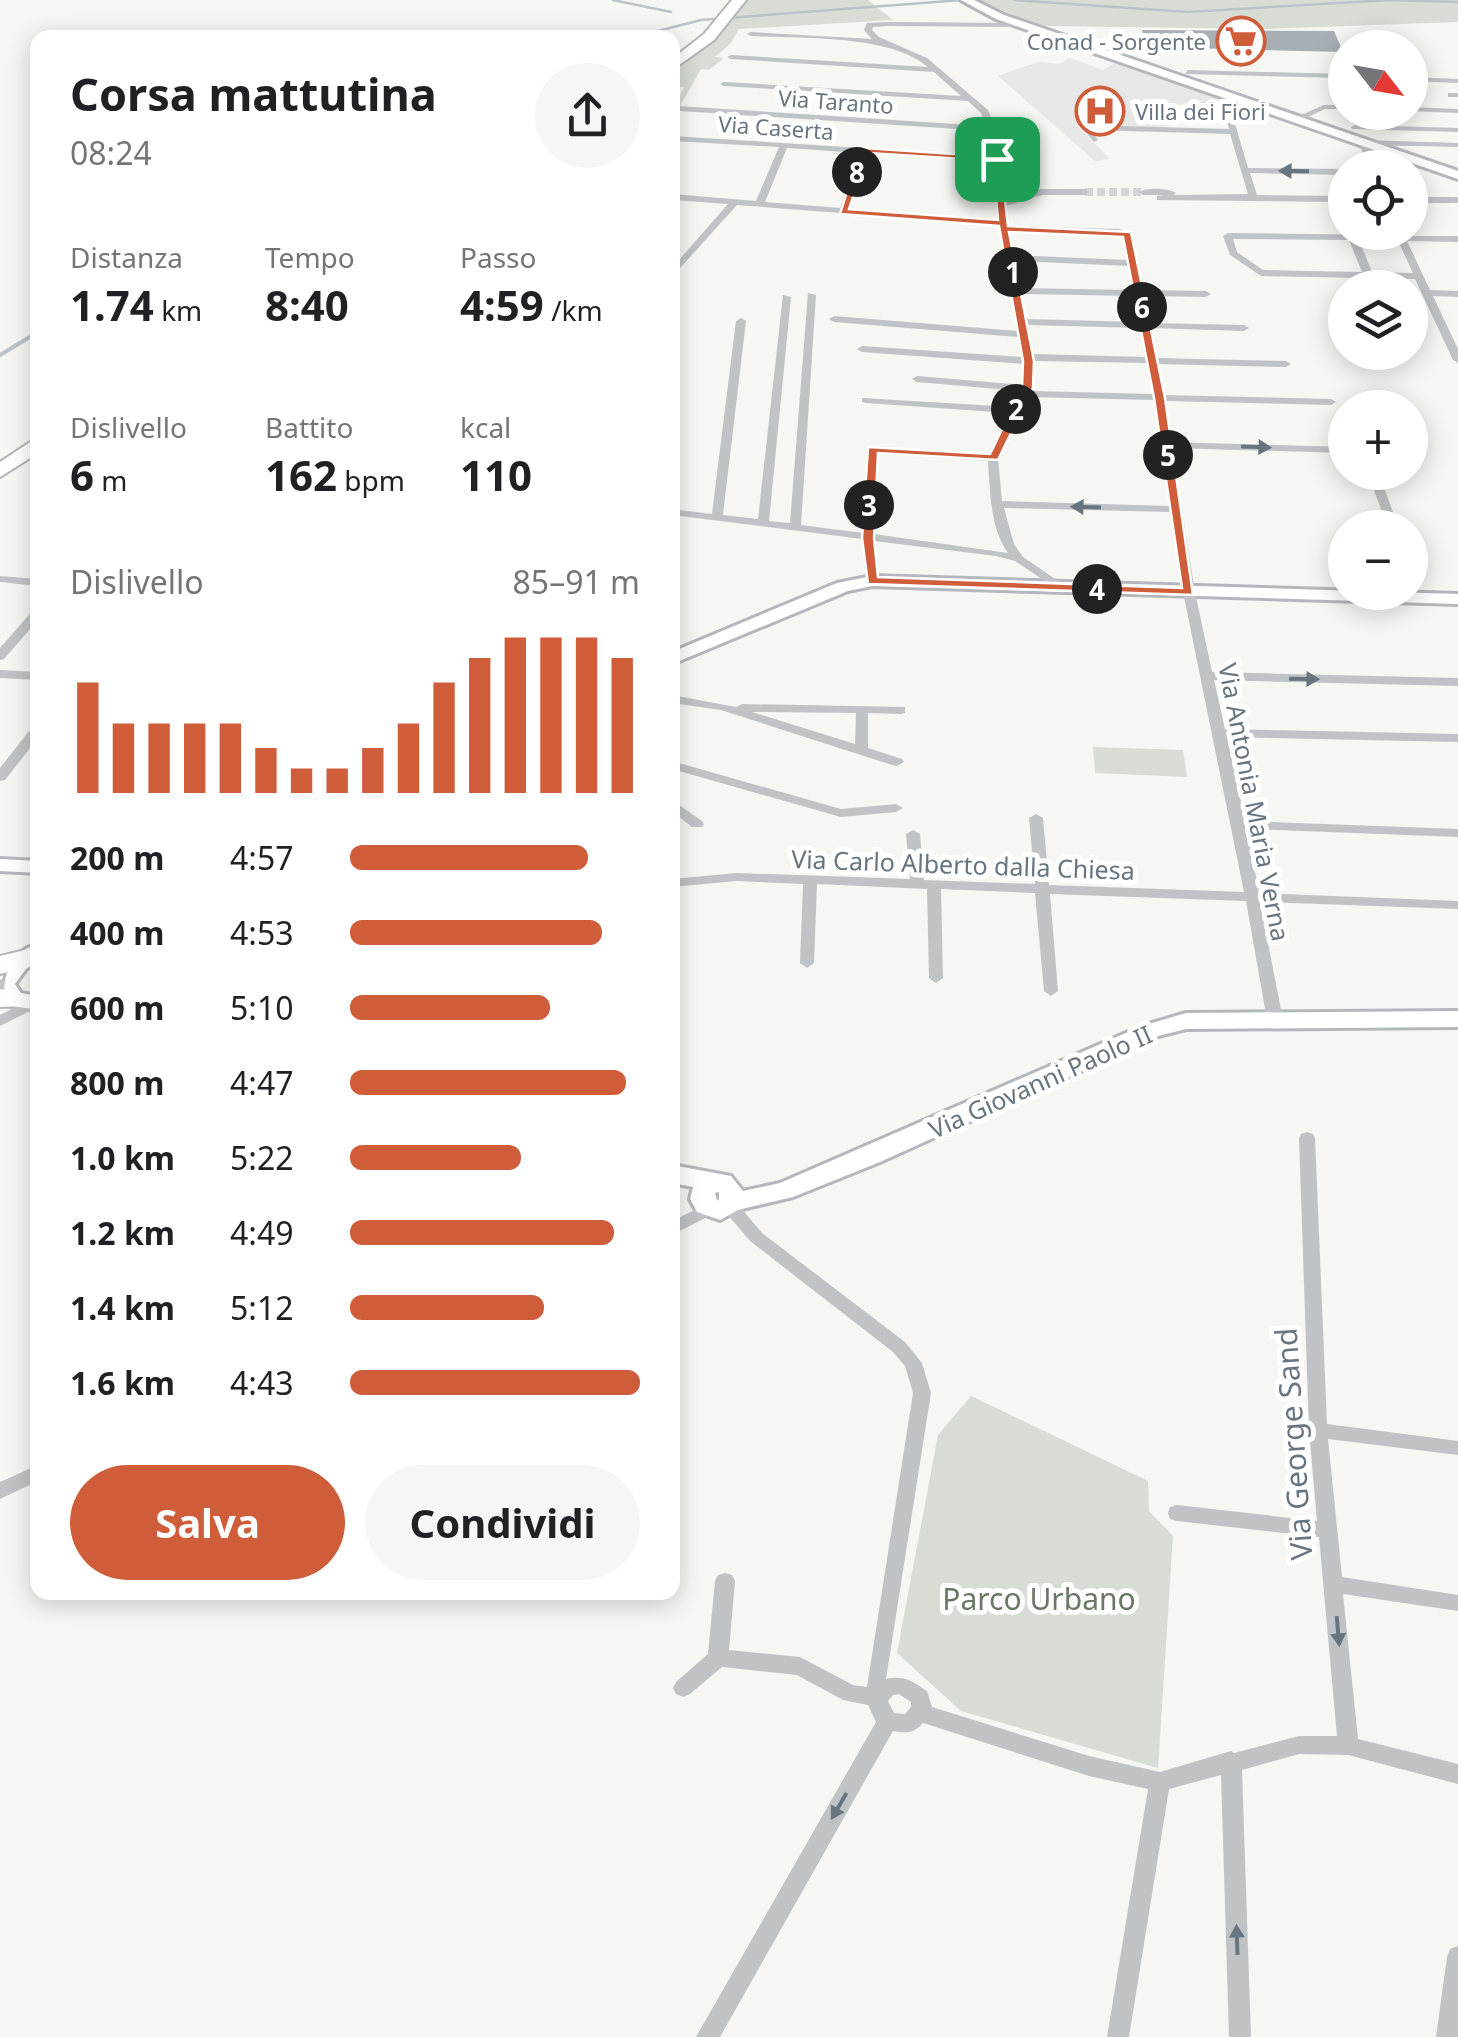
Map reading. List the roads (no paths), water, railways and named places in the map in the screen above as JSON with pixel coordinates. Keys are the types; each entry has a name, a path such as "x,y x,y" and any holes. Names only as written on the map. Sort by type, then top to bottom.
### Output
{"highway":[{"path":"680,53 703,38 728,0"},
{"path":"680,59 739,0"},
{"path":"0,458 30,436"},
{"path":"0,470 30,448"},
{"path":"11,995 30,962"}],"main road":[{"path":"972,3 1024,25 1183,75 1222,93 1458,175"},
{"path":"680,656 842,587 872,581 1189,592 1328,591"},
{"path":"1428,594 1458,600"},
{"path":"0,865 30,867"},
{"name":"Via Giovanni Paolo II","path":"680,1178 719,1197 810,1181 1150,1031 1186,1021 1458,1019"},
{"path":"680,1190 719,1197"}],"street":[{"path":"1024,25 870,25 869,32 936,70 985,112 992,128 1004,181 1003,226 1028,359 1026,391 994,458 997,504 1008,544 1020,559 1063,588"},
{"path":"751,34 882,42"},
{"path":"825,89 845,39"},
{"path":"731,57 936,70"},
{"path":"1183,75 1328,76"},
{"path":"1428,80 1456,81 1456,95"},
{"path":"724,84 971,99"},
{"path":"1222,93 1253,197"},
{"path":"1296,119 1328,107"},
{"name":"Via Taranto","path":"680,108 992,128"},
{"path":"1428,110 1458,111"},
{"path":"1094,140 1085,127 1231,132"},
{"path":"1428,129 1458,130"},
{"name":"Via Caserta","path":"680,139 997,159"},
{"path":"1366,150 1363,142 1458,146"},
{"path":"759,205 784,146"},
{"path":"843,212 864,150"},
{"path":"1244,170 1328,172"},
{"path":"1142,192 1236,192 1250,186"},
{"path":"1018,188 1085,192"},
{"path":"1002,204 1041,192"},
{"path":"1195,193 1253,197"},
{"path":"680,198 1124,233 1129,236 1134,262 1011,258"},
{"path":"1160,198 1328,199"},
{"path":"1428,200 1458,200"},
{"path":"680,265 734,203"},
{"path":"1328,238 1228,236 1233,253 1261,273 1328,274"},
{"path":"1428,237 1458,239"},
{"name":"Via Antonia Maria Verna","path":"1134,262 1160,398 1189,592 1239,825 1275,1020"},
{"path":"1016,290 1206,294"},
{"path":"1428,293 1458,294"},
{"path":"795,527 811,296"},
{"path":"763,523 786,297"},
{"path":"1428,297 1457,356"},
{"path":"834,319 1021,328 1244,328"},
{"path":"717,517 741,321"},
{"path":"862,349 1028,359 1286,364"},
{"path":"917,379 1026,391 1328,402"},
{"path":"866,400 1016,410"},
{"path":"1167,444 1328,449"},
{"path":"872,581 868,538 872,449 994,458"},
{"path":"997,504 1176,510"},
{"path":"680,513 1020,559"},
{"path":"0,579 30,582"},
{"path":"0,656 30,621"},
{"path":"0,674 30,676"},
{"path":"1207,676 1458,682"},
{"path":"680,700 722,708 898,762"},
{"path":"722,708 900,710"},
{"path":"861,750 862,710"},
{"path":"1217,734 1458,738"},
{"path":"0,777 30,739"},
{"path":"680,767 841,812 896,808"},
{"path":"680,810 697,824"},
{"path":"1036,818 1051,991"},
{"path":"1239,825 1458,834"},
{"path":"913,834 926,885 936,978"},
{"name":"Via Carlo Alberto dalla Chiesa","path":"680,882 737,877 1458,905"},
{"path":"806,964 810,882"},
{"name":"Via George Sand","path":"1307,1138 1318,1430 1348,1746"},
{"path":"680,1224 719,1197 756,1236 898,1347 913,1363 920,1383 919,1433 876,1665 879,1710 888,1721 909,1724 921,1713"},
{"path":"1318,1430 1458,1448"},
{"path":"0,1492 30,1476"},
{"path":"1176,1512 1328,1530"},
{"path":"683,1688 718,1658 726,1581"},
{"path":"1333,1584 1458,1603"},
{"path":"718,1658 800,1666 850,1694 879,1697"},
{"path":"879,1697 888,1687 909,1687 920,1696 921,1713"},
{"path":"921,1713 1089,1766 1160,1782 1299,1745 1348,1746 1458,1774"},
{"path":"707,2037 888,1721"},
{"path":"1230,1762 1240,2037"},
{"path":"1118,2037 1160,1782"},
{"path":"1447,2037 1458,1958"}],"waterway":[{"path":"613,0 671,12"},
{"path":"662,30 701,20 962,0"},
{"path":"1014,0 1188,12 1389,0 1458,2"},
{"path":"0,355 30,337"}],"tunnel":[{"path":"1085,192 1143,192"}],"place":[{"name":"Conad - Sorgente","path":"1241,41"},
{"name":"Villa dei Fiori","path":"1100,111"}],"park label":[{"name":"Parco Urbano","path":"1039,1598"}]}
